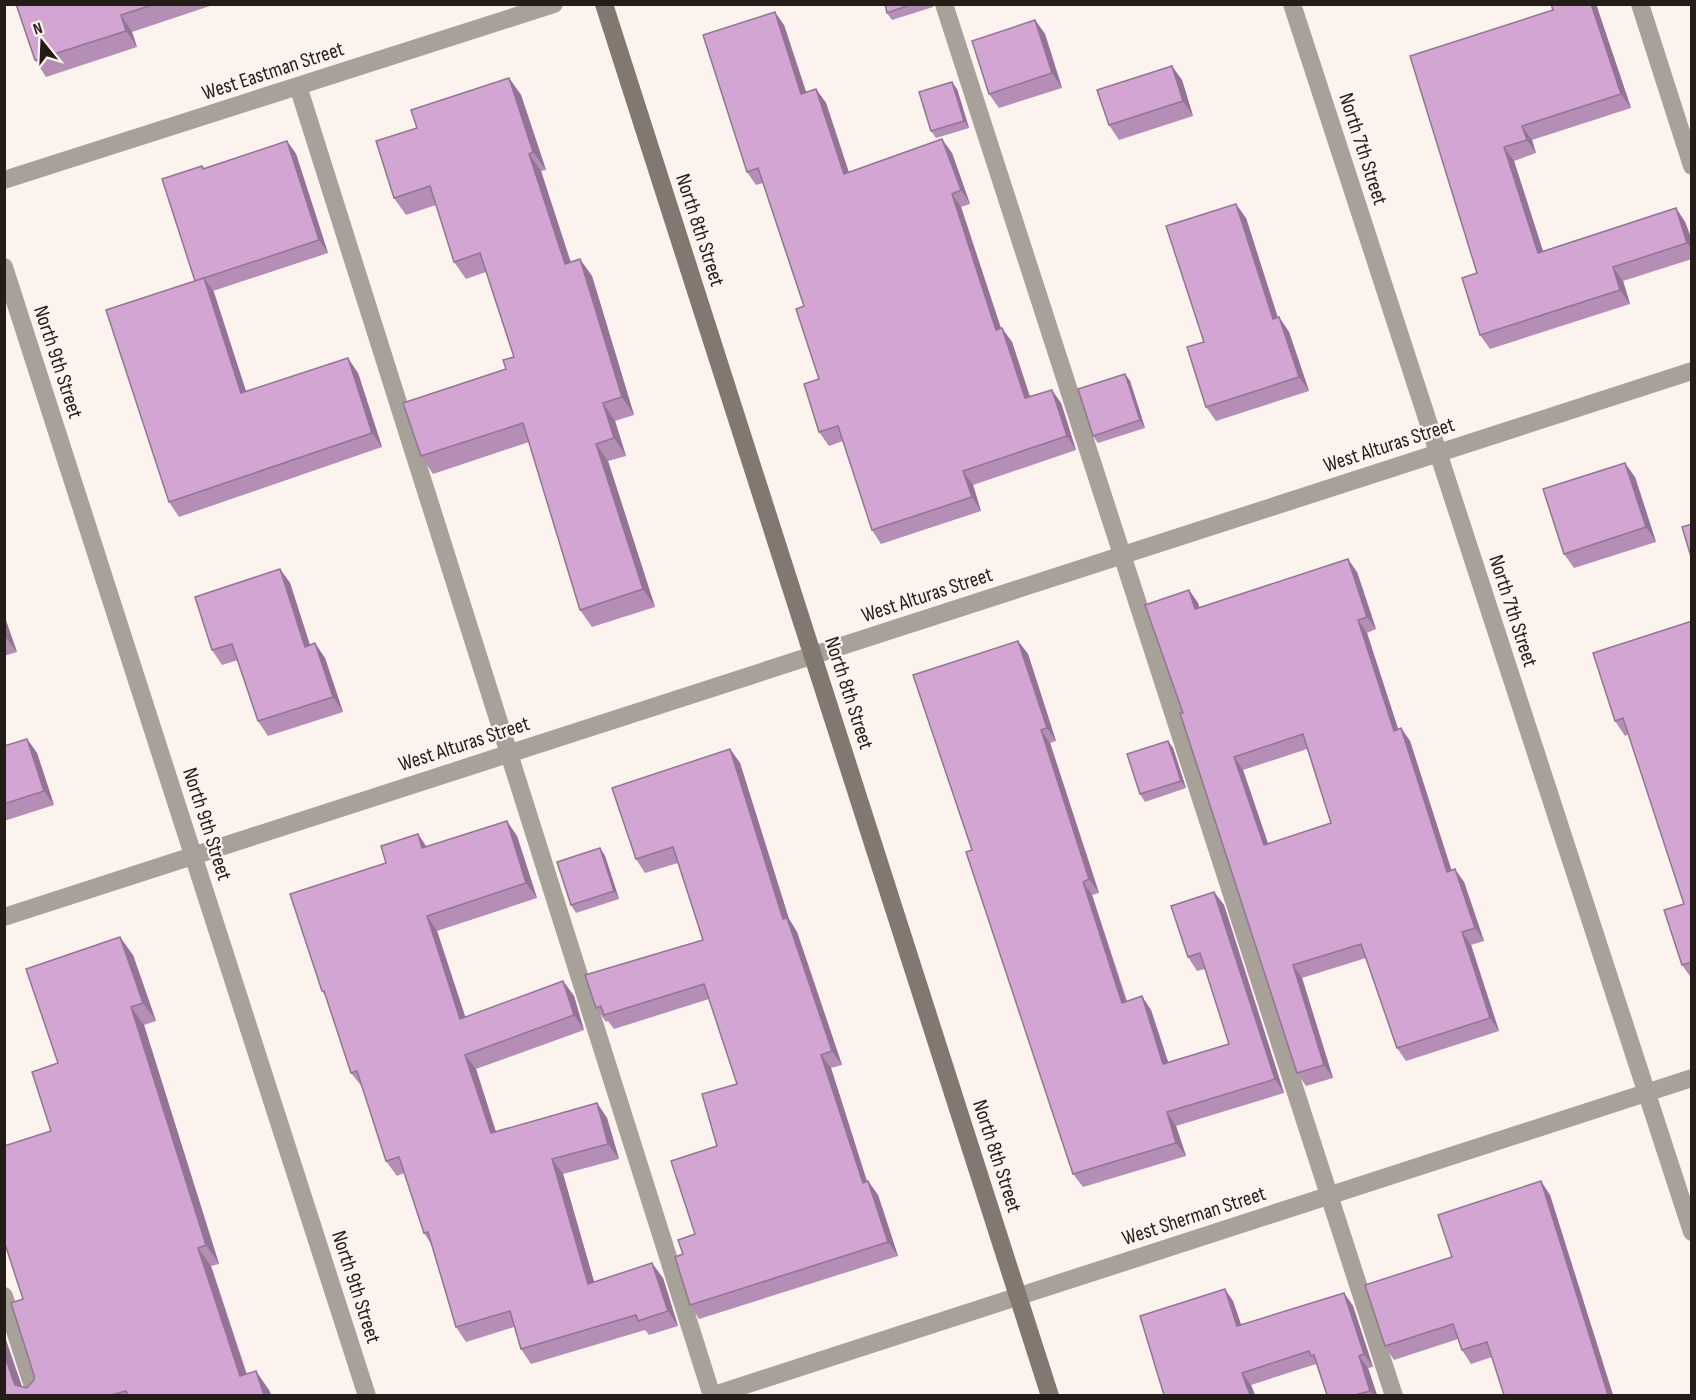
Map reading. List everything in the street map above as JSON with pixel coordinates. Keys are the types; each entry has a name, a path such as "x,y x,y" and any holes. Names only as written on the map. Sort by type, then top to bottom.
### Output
{"street":[{"name":"West Eastman Street","path":"4,180 554,4"},
{"name":"North 8th Street","path":"604,4 1050,1395"},
{"path":"944,4 1394,1395"},
{"name":"North 7th Street","path":"1292,4 1692,1232"},
{"path":"1640,4 1692,166"},
{"path":"298,86 711,1395"},
{"name":"North 9th Street","path":"4,267 367,1395"},
{"name":"West Alturas Street","path":"4,917 1692,371"},
{"name":"West Sherman Street","path":"711,1395 1692,1078"},
{"path":"4,1296 36,1395"}],"building":[{"path":"16,4 155,4 121,15 126,31 35,60"},
{"path":"885,4 912,4 887,13"},
{"path":"1551,4 1591,4 1621,94 1522,126 1527,140 1504,147 1538,253 1676,208 1687,243 1613,267 1620,290 1480,335 1462,278 1477,273 1410,56 1553,10"},
{"path":"775,12 801,94 816,89 844,174 942,139 961,190 952,194 996,330 1002,328 1025,398 1052,390 1067,436 963,471 972,497 872,530 838,426 819,432 804,384 819,379 796,309 804,306 758,168 747,172 703,35"},
{"path":"1035,20 1052,73 989,94 972,41"},
{"path":"1172,66 1183,101 1109,125 1097,90"},
{"path":"509,78 533,152 529,154 565,264 580,259 622,397 603,403 614,438 596,444 643,589 580,610 523,423 421,456 403,403 506,369 503,360 514,357 480,253 454,262 430,186 394,198 376,141 417,128 411,110"},
{"path":"952,82 964,121 931,131 919,92"},
{"path":"287,141 319,240 195,281 162,179 202,166 203,169"},
{"path":"1236,204 1273,319 1279,317 1299,377 1206,407 1187,347 1204,342 1166,226"},
{"path":"204,278 241,393 348,358 372,433 169,502 106,310"},
{"path":"1125,374 1140,420 1093,436 1078,389"},
{"path":"1625,463 1646,527 1564,554 1543,489"},
{"path":"1692,524 1692,560 1682,527"},
{"path":"1348,559 1367,617 1358,620 1394,731 1401,728 1447,872 1455,869 1475,928 1462,932 1490,1018 1397,1048 1361,944 1293,965 1324,1065 1297,1073 1180,713 1183,713 1145,605 1189,590 1195,609","holes":["1303,734 1331,823 1264,845 1234,757"]},
{"path":"280,569 305,647 315,643 333,697 258,721 232,644 212,650 195,597"},
{"path":"1692,621 1692,962 1682,965 1664,910 1684,904 1623,718 1615,721 1593,653"},
{"path":"1018,641 1047,728 1041,730 1089,879 1083,882 1122,1003 1142,996 1163,1064 1229,1044 1200,953 1188,957 1171,906 1214,892 1275,1079 1167,1112 1176,1143 1073,1174 966,852 972,850 913,675"},
{"path":"27,739 44,791 4,804 4,746"},
{"path":"1168,741 1181,781 1140,794 1127,754"},
{"path":"730,749 783,919 787,918 832,1051 821,1055 863,1183 868,1181 888,1242 690,1305 675,1257 683,1254 678,1240 695,1234 671,1161 717,1146 702,1094 737,1084 704,984 604,1015 601,1006 596,1008 585,975 703,940 673,847 636,859 612,788"},
{"path":"507,821 526,883 427,916 460,1019 563,981 574,1015 465,1055 491,1133 597,1103 608,1144 552,1159 588,1284 652,1263 668,1311 638,1321 636,1315 521,1349 510,1311 456,1327 428,1232 424,1233 399,1157 386,1161 357,1071 351,1073 290,894 386,863 381,846 418,834 422,848"},
{"path":"600,848 614,891 571,905 557,862"},
{"path":"120,937 143,1003 131,1007 206,1245 198,1248 240,1376 256,1371 264,1395 128,1395 126,1391 111,1395 4,1395 4,1354 15,1385 27,1388 34,1380 34,1375 11,1303 23,1299 4,1241 4,1146 51,1131 32,1072 58,1063 26,969"},
{"path":"1541,1181 1608,1395 1504,1395 1487,1342 1462,1350 1453,1324 1385,1346 1365,1285 1452,1257 1438,1215"},
{"path":"1225,1289 1237,1326 1344,1293 1364,1354 1359,1356 1370,1391 1355,1395 1327,1395 1314,1355 1311,1356 1309,1351 1242,1373 1250,1395 1164,1395 1140,1316"}]}
